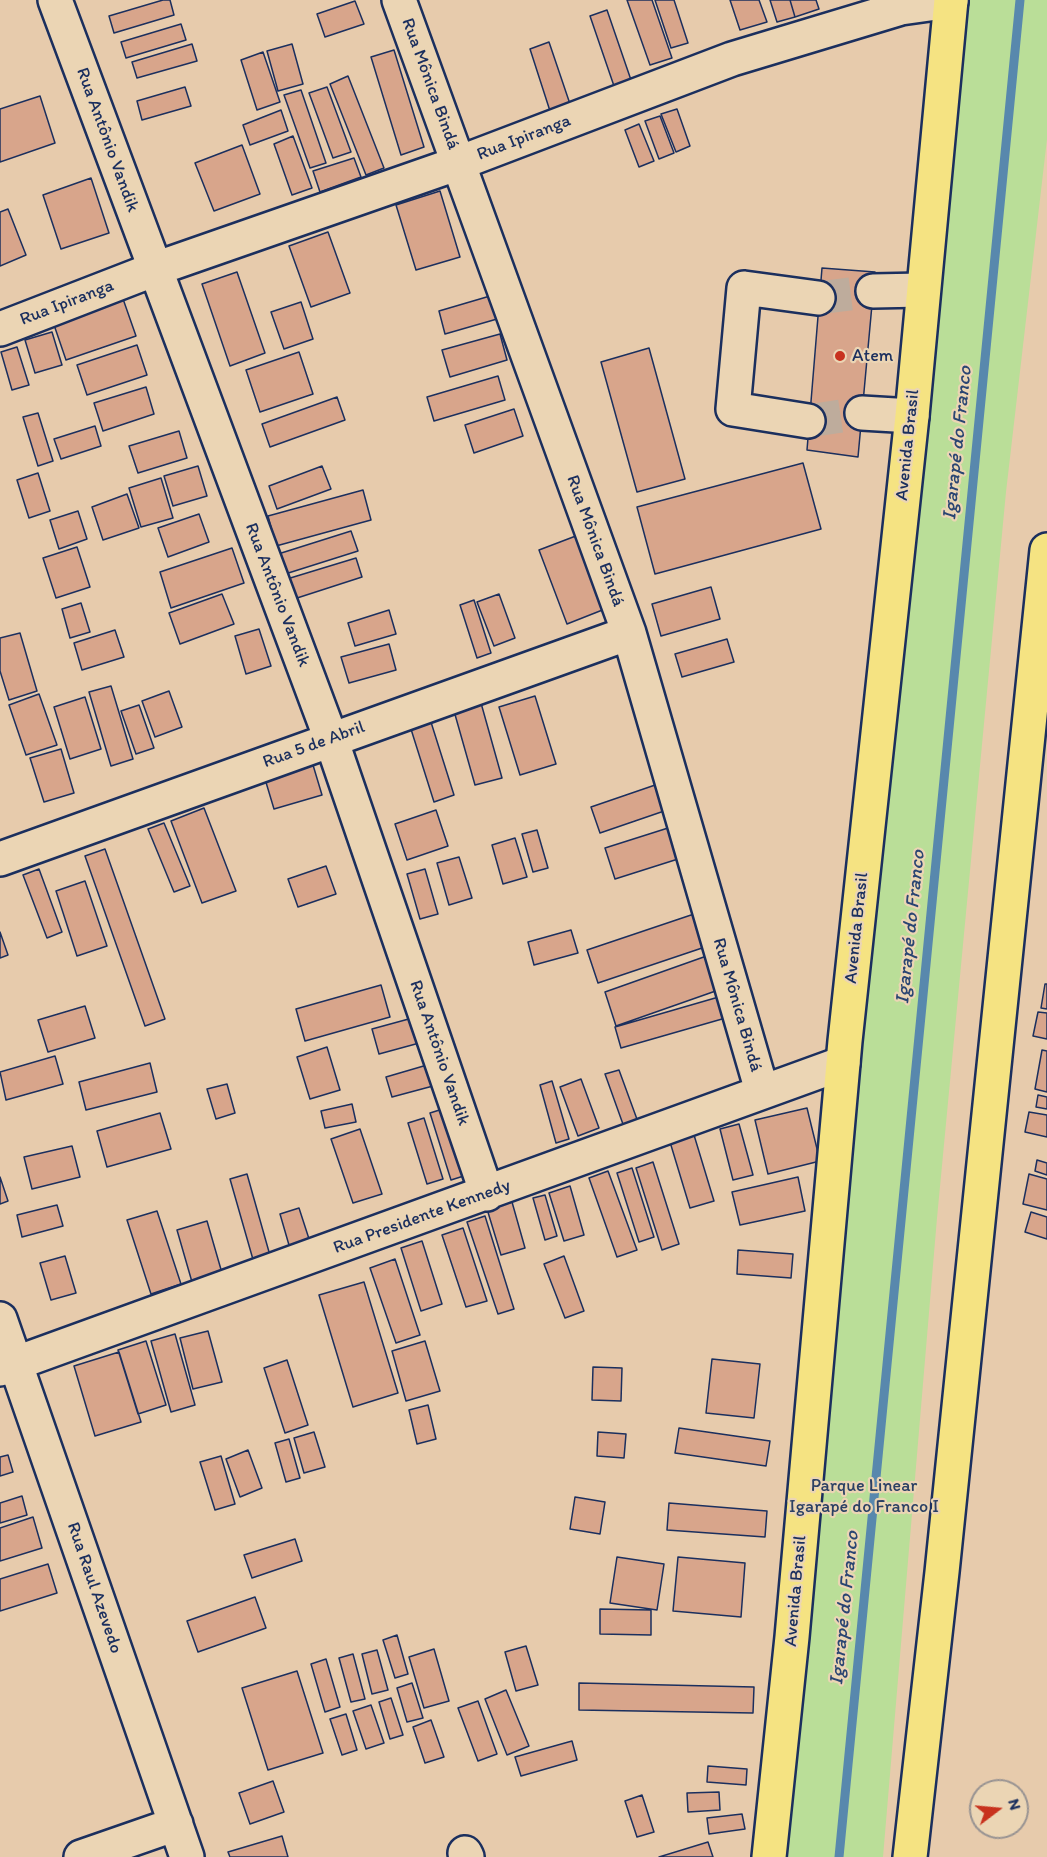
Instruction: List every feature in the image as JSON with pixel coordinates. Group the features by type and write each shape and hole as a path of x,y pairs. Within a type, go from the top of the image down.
{"highway":[{"name":"Avenida Brasil","path":"769,1857 792,1637 843,1063 912,416 922,290 951,0"},
{"path":"910,1857 945,1548 1047,557"}],"street":[{"name":"Rua Antônio Vandik","path":"55,0 331,739 487,1194"},
{"name":"Rua Mônica Bindá","path":"399,0 629,633 762,1091"},
{"name":"Rua Ipiranga","path":"0,329 155,269 459,163 732,59 900,4 951,0"},
{"path":"808,421 733,410 744,288 818,298"},
{"path":"873,291 922,290"},
{"path":"862,413 912,416"},
{"name":"Rua 5 de Abril","path":"0,859 629,633"},
{"name":"Rua Presidente Kennedy","path":"9,1366 843,1063"},
{"name":"Rua Raul Azevedo","path":"0,1319 9,1366 187,1857"},
{"path":"81,1857 176,1824"}],"green space":[{"name":"Parque Linear Igarapé do Franco I","path":"966,0 1047,0 1047,139 1006,492 937,1218 883,1857 785,1857 815,1489"}],"building":[{"path":"170,0 174,15 114,33 109,16"},
{"path":"627,0 652,0 672,58 650,65"},
{"path":"655,0 674,0 688,43 671,48"},
{"path":"730,0 759,0 767,22 740,30"},
{"path":"770,0 790,0 795,17 777,22"},
{"path":"790,0 816,0 819,9 795,17"},
{"path":"355,1 364,24 325,37 317,14"},
{"path":"607,10 631,80 614,86 590,16"},
{"path":"181,24 186,40 126,58 121,42"},
{"path":"549,42 570,104 550,111 530,49"},
{"path":"192,44 197,61 137,78 132,62"},
{"path":"292,44 303,84 278,91 267,51"},
{"path":"394,50 424,147 401,155 371,57"},
{"path":"263,52 280,102 257,110 241,60"},
{"path":"348,76 384,168 366,175 330,84"},
{"path":"185,87 191,106 142,120 137,101"},
{"path":"327,87 351,152 333,158 309,93"},
{"path":"301,90 326,163 310,168 284,95"},
{"path":"40,96 55,143 0,162 0,109"},
{"path":"677,109 690,146 676,152 661,114"},
{"path":"281,110 288,131 250,145 243,125"},
{"path":"660,116 674,153 659,159 645,121"},
{"path":"639,124 654,161 639,167 625,130"},
{"path":"293,136 312,188 292,195 274,144"},
{"path":"242,145 260,194 214,211 195,163"},
{"path":"354,158 361,177 320,192 313,171"},
{"path":"91,178 109,233 61,249 43,195"},
{"path":"440,191 460,257 416,270 396,205"},
{"path":"8,209 26,255 0,266 0,212"},
{"path":"328,232 350,293 311,307 289,246"},
{"name":"Atem","path":"822,268 875,272 858,457 807,450"},
{"path":"237,272 265,353 230,366 202,284"},
{"path":"122,296 136,336 66,360 52,319"},
{"path":"490,296 497,319 445,334 439,311"},
{"path":"301,302 313,339 284,349 271,312"},
{"path":"52,332 62,365 35,373 25,340"},
{"path":"500,334 507,360 450,377 442,350"},
{"path":"137,345 147,375 87,395 77,365"},
{"path":"17,347 29,385 12,390 1,352"},
{"path":"649,348 685,479 637,492 601,362"},
{"path":"299,352 313,394 260,412 246,370"},
{"path":"498,376 505,400 434,421 427,397"},
{"path":"146,387 154,414 103,431 94,403"},
{"path":"337,397 345,420 270,447 262,424"},
{"path":"514,409 523,436 474,453 465,425"},
{"path":"38,413 53,461 38,466 23,417"},
{"path":"95,426 101,446 61,459 54,439"},
{"path":"179,431 187,458 138,473 129,446"},
{"path":"803,463 821,529 655,574 637,507"},
{"path":"198,466 207,496 173,506 164,476"},
{"path":"322,466 331,489 277,509 269,486"},
{"path":"38,473 50,511 29,518 17,480"},
{"path":"161,478 173,518 141,527 129,488"},
{"path":"363,490 371,520 276,546 268,516"},
{"path":"127,494 139,528 103,540 92,507"},
{"path":"78,511 87,539 59,549 50,520"},
{"path":"199,514 209,542 168,557 158,528"},
{"path":"351,531 358,551 282,575 275,555"},
{"path":"581,534 610,607 567,624 539,550"},
{"path":"77,547 90,587 56,598 43,558"},
{"path":"232,548 244,583 171,608 160,572"},
{"path":"356,558 362,577 294,599 287,579"},
{"path":"711,587 720,619 661,636 652,604"},
{"path":"222,594 234,624 180,644 169,613"},
{"path":"499,594 515,638 494,646 477,602"},
{"path":"474,600 491,653 477,658 460,605"},
{"path":"81,603 90,632 70,638 62,609"},
{"path":"389,610 396,634 355,646 348,623"},
{"path":"259,629 271,666 246,674 235,636"},
{"path":"115,630 124,657 82,670 74,643"},
{"path":"20,633 37,691 9,700 0,671 0,638"},
{"path":"727,639 734,662 682,677 675,654"},
{"path":"389,644 396,670 349,683 341,657"},
{"path":"111,686 133,759 111,766 89,692"},
{"path":"169,691 182,727 155,737 142,701"},
{"path":"39,694 57,745 26,755 9,705"},
{"path":"535,696 556,764 520,775 499,707"},
{"path":"85,697 101,749 70,759 54,707"},
{"path":"481,703 502,778 475,785 454,711"},
{"path":"139,705 154,748 136,754 121,711"},
{"path":"430,719 454,795 434,802 410,726"},
{"path":"61,749 74,793 44,802 30,758"},
{"path":"313,765 322,795 274,809 265,779"},
{"path":"661,783 670,809 600,833 591,807"},
{"path":"204,808 236,891 202,903 171,821"},
{"path":"436,810 448,846 407,860 395,824"},
{"path":"164,823 190,886 174,892 148,829"},
{"path":"668,828 678,859 615,879 605,848"},
{"path":"537,830 548,868 533,872 522,834"},
{"path":"515,838 527,877 503,884 492,845"},
{"path":"105,849 165,1019 145,1026 85,856"},
{"path":"459,857 472,898 449,905 437,863"},
{"path":"326,866 336,894 298,907 288,879"},
{"path":"39,869 62,932 47,938 23,875"},
{"path":"425,869 438,914 420,919 407,874"},
{"path":"85,881 107,946 77,956 56,891"},
{"path":"700,912 711,945 598,983 587,950"},
{"path":"571,930 578,953 534,965 528,942"},
{"path":"0,932 8,955 0,958"},
{"path":"715,953 727,987 616,1026 605,992"},
{"path":"1045,984 1047,984 1047,1009 1041,1008"},
{"path":"381,985 390,1017 305,1041 296,1009"},
{"path":"729,994 736,1015 621,1048 615,1027"},
{"path":"85,1006 95,1038 48,1052 38,1020"},
{"path":"1038,1012 1047,1013 1047,1039 1033,1036"},
{"path":"416,1017 423,1042 379,1054 372,1029"},
{"path":"327,1047 340,1090 310,1099 297,1057"},
{"path":"1042,1050 1047,1051 1047,1092 1035,1089"},
{"path":"55,1056 63,1084 6,1100 0,1072"},
{"path":"150,1063 157,1092 86,1110 79,1082"},
{"path":"427,1065 433,1086 392,1097 386,1077"},
{"path":"619,1070 638,1122 624,1127 605,1074"},
{"path":"581,1079 599,1128 578,1136 560,1087"},
{"path":"552,1081 569,1139 556,1143 540,1085"},
{"path":"227,1084 235,1113 216,1119 207,1089"},
{"path":"1038,1095 1047,1097 1047,1109 1036,1107"},
{"path":"352,1104 356,1122 325,1128 321,1111"},
{"path":"449,1107 470,1174 451,1180 430,1113"},
{"path":"807,1108 820,1161 768,1174 755,1120"},
{"path":"1029,1112 1047,1115 1047,1137 1025,1132"},
{"path":"160,1113 171,1149 107,1167 97,1131"},
{"path":"424,1118 443,1179 427,1184 408,1123"},
{"path":"739,1124 753,1175 733,1180 720,1129"},
{"path":"360,1129 382,1194 353,1203 331,1139"},
{"path":"694,1135 714,1201 690,1208 670,1142"},
{"path":"72,1146 80,1177 32,1189 24,1157"},
{"path":"1037,1160 1047,1163 1047,1175 1035,1171"},
{"path":"653,1162 679,1244 662,1250 636,1168"},
{"path":"632,1168 654,1237 639,1242 617,1173"},
{"path":"608,1171 637,1250 617,1257 589,1178"},
{"path":"247,1174 271,1259 254,1263 230,1179"},
{"path":"1029,1174 1047,1179 1047,1210 1023,1204"},
{"path":"0,1177 8,1201 0,1204"},
{"path":"798,1177 805,1211 740,1225 732,1192"},
{"path":"570,1186 584,1235 564,1241 549,1193"},
{"path":"545,1195 557,1236 545,1240 533,1198"},
{"path":"512,1202 525,1248 501,1255 487,1209"},
{"path":"57,1205 63,1226 22,1237 17,1215"},
{"path":"299,1208 311,1245 291,1252 280,1214"},
{"path":"157,1211 181,1284 151,1294 127,1220"},
{"path":"1031,1212 1047,1217 1047,1239 1025,1232"},
{"path":"485,1216 514,1309 498,1314 467,1222"},
{"path":"207,1221 222,1273 192,1282 177,1230"},
{"path":"463,1228 487,1301 466,1307 442,1235"},
{"path":"422,1241 442,1304 421,1311 401,1248"},
{"path":"738,1250 793,1254 791,1278 737,1274"},
{"path":"65,1256 76,1293 51,1300 40,1263"},
{"path":"564,1256 584,1311 565,1318 544,1264"},
{"path":"395,1259 420,1335 396,1343 370,1268"},
{"path":"364,1282 398,1393 353,1407 319,1295"},
{"path":"208,1331 222,1382 193,1389 180,1338"},
{"path":"175,1334 195,1405 171,1412 151,1341"},
{"path":"146,1341 166,1405 138,1414 118,1350"},
{"path":"425,1341 440,1391 406,1401 392,1351"},
{"path":"119,1352 141,1422 95,1436 74,1366"},
{"path":"712,1359 760,1364 754,1418 706,1413"},
{"path":"287,1360 308,1425 285,1433 264,1368"},
{"path":"593,1367 622,1368 621,1401 592,1400"},
{"path":"428,1405 436,1439 417,1444 409,1410"},
{"path":"679,1428 770,1441 766,1466 675,1453"},
{"path":"314,1432 325,1467 304,1473 294,1438"},
{"path":"598,1432 626,1434 624,1458 597,1456"},
{"path":"289,1439 300,1478 286,1482 275,1443"},
{"path":"248,1450 262,1488 240,1497 226,1459"},
{"path":"8,1455 13,1472 0,1476 0,1457"},
{"path":"221,1456 235,1504 215,1510 200,1462"},
{"path":"22,1496 27,1515 0,1523 0,1503"},
{"path":"575,1497 605,1502 600,1534 570,1529"},
{"path":"669,1503 767,1511 765,1537 667,1530"},
{"path":"33,1517 42,1548 0,1561 0,1528"},
{"path":"295,1539 302,1561 252,1578 244,1555"},
{"path":"617,1557 664,1564 657,1610 610,1603"},
{"path":"678,1557 745,1563 741,1617 673,1611"},
{"path":"48,1564 57,1593 0,1611 0,1579"},
{"path":"255,1597 266,1628 198,1652 187,1621"},
{"path":"600,1609 651,1610 651,1635 600,1634"},
{"path":"397,1635 408,1674 395,1678 383,1640"},
{"path":"526,1646 538,1685 516,1691 505,1652"},
{"path":"434,1649 449,1701 424,1708 409,1657"},
{"path":"377,1650 388,1690 372,1694 362,1654"},
{"path":"353,1654 365,1699 351,1702 339,1658"},
{"path":"326,1659 340,1707 325,1712 311,1664"},
{"path":"297,1671 323,1753 268,1770 242,1688"},
{"path":"412,1683 423,1718 407,1722 397,1688"},
{"path":"579,1683 754,1687 753,1713 579,1710"},
{"path":"506,1690 529,1746 507,1755 485,1699"},
{"path":"391,1698 403,1735 390,1739 379,1702"},
{"path":"478,1701 497,1754 478,1761 458,1708"},
{"path":"371,1705 384,1743 366,1749 353,1711"},
{"path":"346,1714 357,1750 342,1755 330,1719"},
{"path":"431,1720 444,1757 425,1763 413,1727"},
{"path":"572,1741 577,1760 521,1776 515,1757"},
{"path":"708,1766 747,1769 746,1785 707,1782"},
{"path":"273,1781 284,1812 250,1824 239,1793"},
{"path":"719,1792 720,1810 688,1812 687,1793"},
{"path":"642,1795 654,1832 637,1837 625,1801"},
{"path":"742,1814 745,1829 709,1834 707,1818"},
{"path":"282,1836 288,1857 230,1857 228,1852"},
{"path":"708,1842 713,1857 659,1857"}],"waterway":[{"name":"Igarapé do Franco","path":"839,1857 1020,0"}],"tunnel":[{"path":"818,298 873,291"},
{"path":"808,421 862,413"}],"place":[{"name":"Atem","path":"840,356"}]}
